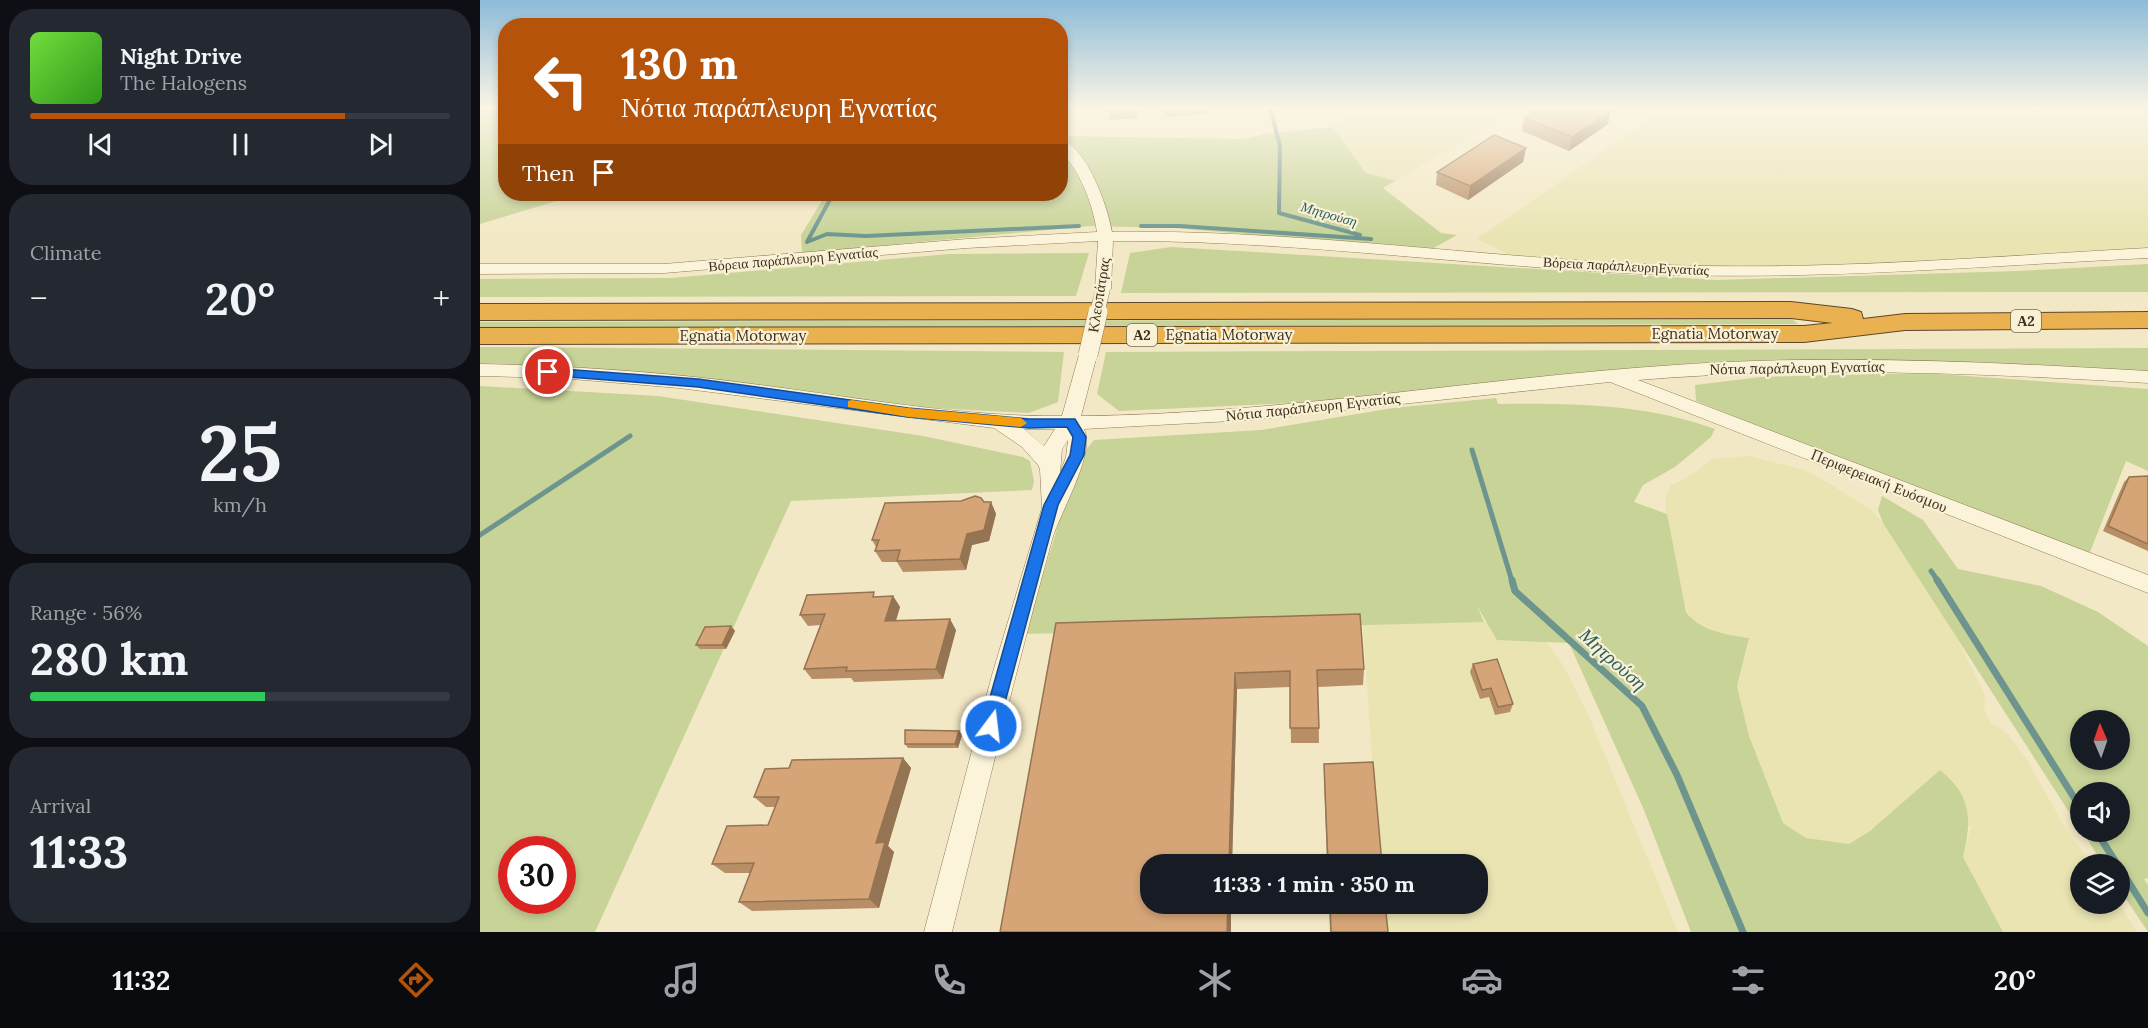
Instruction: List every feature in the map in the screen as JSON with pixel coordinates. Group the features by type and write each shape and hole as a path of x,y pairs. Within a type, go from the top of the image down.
{"highway":[{"name":"Egnatia Motorway","path":"480,312 1791,310 1905,322"},
{"name":"Egnatia Motorway","path":"480,336 1804,334 1905,322 2148,320"}],"street":[{"name":"Κλεοπάτρας","path":"1068,152 1087,174 1105,236 1107,262 1088,355 1070,422"},
{"name":"Βόρεια παράπλευρηΕγνατίας","path":"1105,236 1208,238 1686,270 1785,269 2148,252"},
{"name":"Βόρεια παράπλευρη Εγνατίας","path":"480,269 684,267 992,241 1105,236"},
{"name":"Νότια παράπλευρη Εγνατίας","path":"480,370 548,372 698,383 908,413 991,420 1070,422 1132,422 1236,416 1610,376 1768,366 1853,365 2015,369 2148,378"},
{"name":"Περιφερειακή Ευόσμου","path":"1610,376 2148,584"},
{"path":"991,420 1027,438 1041,452 1049,467"},
{"path":"1051,505 1049,467 1053,448 1070,422 1080,437 1077,455"},
{"path":"938,932 1022,607 1051,505 1077,455 1099,433 1132,422"}],"shaded area":[{"path":"1350,151 1446,151 1395,181 1366,173"},
{"path":"1603,151 2148,151 2148,255 1749,267 1525,262 1477,239"},
{"path":"1749,456 1801,469 1822,479 1871,510 1883,523 1950,624 1985,695 1984,708 1990,722 2007,733 2026,758 2070,835 2070,842 2075,842 2084,854 2070,854 2070,914 2125,914 2137,932 2003,932 1963,857 1971,826 1870,831 1849,844 1806,838 1783,823 1749,736 1737,686 1749,638 1720,634 1691,619 1685,606 1669,535 1665,501 1670,486 1693,474 1712,459"},
{"path":"1510,621 1545,640 1563,665 1588,714 1678,932 1384,932 1383,914 1488,914 1488,854 1378,854 1363,625"}],"green space":[{"path":"480,151 498,151 498,201 557,201 480,224"},
{"path":"1068,151 1350,151 1366,173 1395,181 1383,188 1441,233 1457,235 1430,250 1174,228 1090,226 802,253 801,235 822,201 1068,201"},
{"path":"1171,247 1717,280 2018,271 2148,264 2148,292 1121,293 1130,253"},
{"path":"1089,253 1076,296 480,297 480,279 671,278 949,254"},
{"path":"1792,319 1798,324 480,328 480,322"},
{"path":"480,347 1064,352 1058,402 1029,413 895,406 480,368"},
{"path":"2148,348 2148,381 1799,360 1621,372 1315,402 1119,411 1097,394 1106,352"},
{"path":"1924,373 2148,389 2148,471 2126,461 2088,557 1696,401 1695,385 1761,377"},
{"path":"480,386 658,396 923,436 1023,457 1030,461 1034,481 1032,490 791,501 595,932 480,932"},
{"path":"1496,398 1498,404 1580,405 1635,410 1663,414 1715,429 1711,437 1675,467 1643,485 1634,502 1667,514 1686,612 1706,628 1749,638 1737,686 1749,736 1783,823 1806,838 1849,844 1870,831 1940,770 1951,780 1964,799 1968,831 1963,857 2003,932 1691,932 1644,810 1569,643 1497,640 1477,606 1484,622 1025,634 1078,460 1094,440 1261,430 1393,408"},
{"path":"1882,496 1923,520 1958,569 2041,586 2098,612 2148,646 2148,878 2144,879 2148,885 2148,932 2130,905 2130,854 2097,854 2089,842 2130,842 2130,782 2070,782 2070,813 1883,523 1878,510"}],"building":[{"path":"1469,151 1521,151 1470,186 1437,172"},
{"path":"2148,476 2148,544 2108,526 2129,477"},
{"path":"975,496 984,502 991,502 984,530 967,534 960,559 897,561 900,550 875,551 879,540 872,540 885,503 961,501"},
{"path":"874,592 873,597 893,596 885,621 950,619 936,669 846,671 847,667 804,669 825,614 800,615 807,595"},
{"path":"1360,614 1364,669 1317,670 1319,728 1290,728 1290,671 1235,673 1229,854 1140,854 1140,914 1228,914 1227,932 1000,932 1056,623"},
{"path":"731,626 722,645 696,645 705,627"},
{"path":"1497,659 1513,704 1498,707 1491,688 1482,690 1473,664"},
{"path":"905,730 959,731 955,744 905,744"},
{"path":"903,758 876,843 885,842 869,899 739,902 754,863 712,864 727,826 768,825 779,797 754,797 765,769 789,768 792,760"},
{"path":"1373,762 1381,854 1328,854 1324,764"},
{"path":"1330,914 1386,914 1388,932 1331,932"}],"waterway":[{"name":"Μητρούση","path":"1280,151 1279,213 1360,235"},
{"path":"829,201 807,242 827,234 866,236 1079,226"},
{"path":"1141,226 1180,226 1371,239"},
{"path":"480,535 630,436"},
{"name":"Μητρούση","path":"1472,450 1512,581"},
{"name":"Μητρούση","path":"1931,571 1938,581"},
{"name":"Μητρούση","path":"1512,580 1515,591 1642,706 1677,775 1743,932"},
{"name":"Μητρούση","path":"1937,580 2070,791"},
{"name":"Μητρούση","path":"2103,842 2111,854"},
{"name":"Μητρούση","path":"2130,884 2148,913"}],"slow traffic":[{"path":"852,404 908,413 1021,423"}],"route":[{"path":"548,372 698,383 805,396 908,413 1029,423 1070,422 1077,429 1080,437 1077,455 1051,505 991,726"}]}
